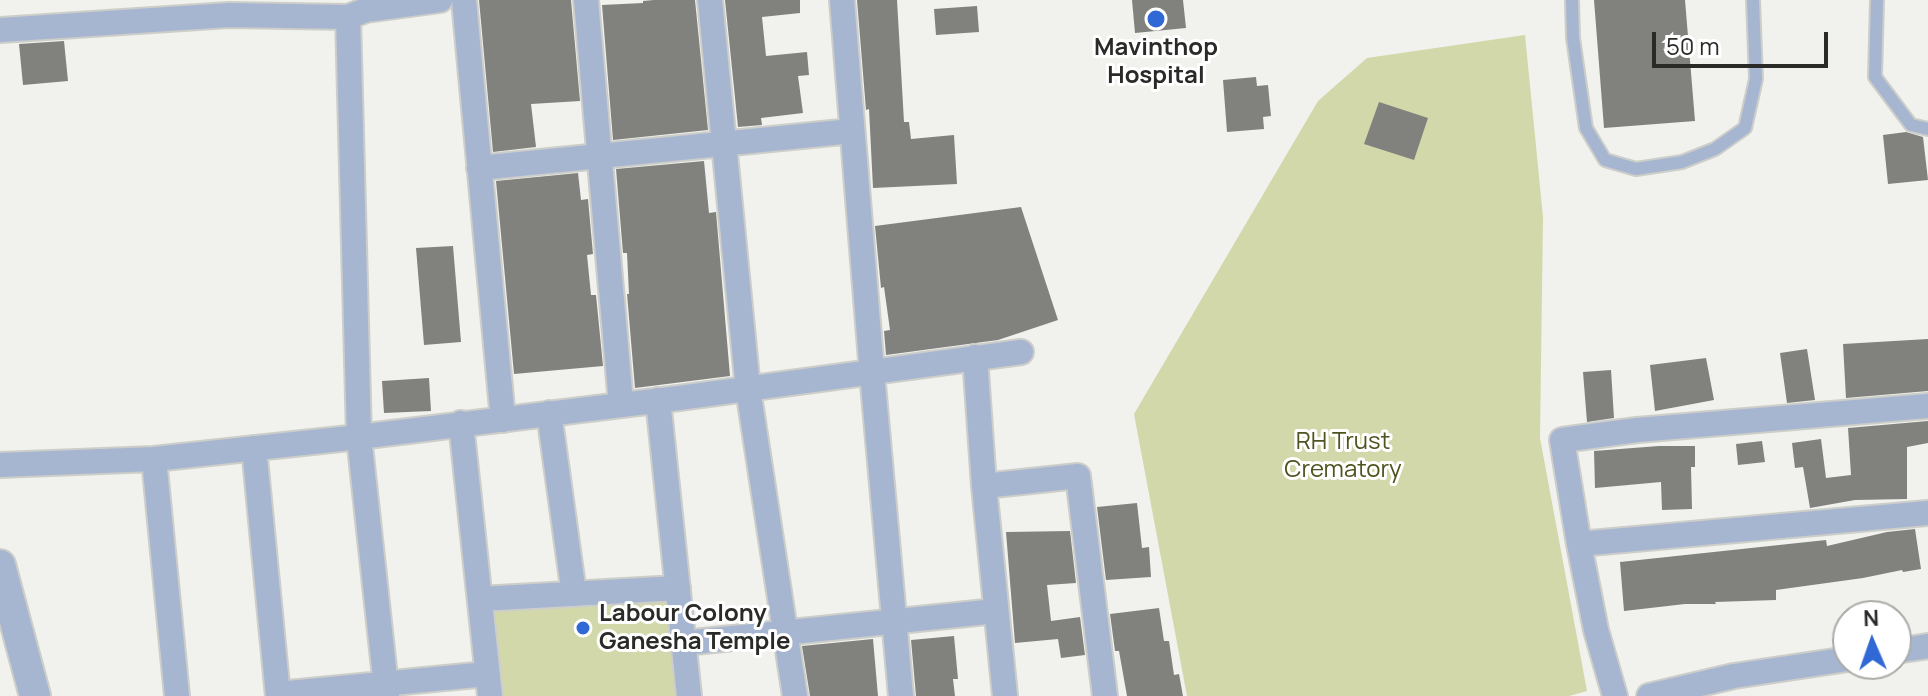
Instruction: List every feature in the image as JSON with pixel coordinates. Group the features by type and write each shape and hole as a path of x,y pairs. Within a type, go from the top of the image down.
{"street":[{"path":"0,30 229,8 348,17 366,10 440,0"},
{"path":"464,0 503,420"},
{"path":"586,0 621,404"},
{"path":"710,0 748,389 795,696"},
{"path":"842,0 901,696"},
{"path":"348,17 359,437 386,690"},
{"path":"479,168 852,131"},
{"path":"0,465 154,459 359,437 1021,352"},
{"path":"975,357 984,486 1005,696"},
{"path":"658,400 689,696"},
{"path":"1615,696 1596,630 1562,440 1637,430 1928,406"},
{"path":"549,413 574,594"},
{"path":"254,448 278,695 489,685 461,423"},
{"path":"154,459 177,696"},
{"path":"984,486 1078,476 1105,696"},
{"path":"1579,544 1928,513"},
{"path":"2,578 35,696"},
{"path":"480,599 678,588"},
{"path":"684,643 996,611"},
{"path":"1649,696 1734,676 1832,661"}],"lane":[{"path":"1572,0 1573,38 1586,128 1605,160 1636,169 1682,162 1715,149 1745,128 1756,79 1753,0"},
{"path":"1877,0 1875,77 1911,125 1928,129"}],"green space":[{"name":"RH Trust Crematory","path":"1525,35 1543,217 1540,438 1587,691 1569,696 1187,696 1134,414 1318,101 1367,58"},
{"path":"678,588 689,696 490,696 480,599"}],"building":[{"path":"479,0 571,0 580,101 531,104 536,147 493,152"},
{"path":"695,0 708,130 613,140 602,5"},
{"path":"725,0 800,0 800,13 762,17 766,56 807,52 809,75 798,76 803,113 761,118 762,125 738,127"},
{"path":"857,0 897,0 904,122 909,122 911,139 954,135 957,184 873,188 869,109 866,110"},
{"path":"1132,0 1183,0 1186,28 1135,33"},
{"path":"1594,0 1685,0 1695,121 1604,128"},
{"path":"977,6 979,32 936,35 934,9"},
{"path":"64,41 68,81 23,85 19,44"},
{"path":"1256,77 1257,86 1268,85 1271,116 1263,117 1264,129 1227,132 1223,80"},
{"path":"1379,102 1428,118 1414,160 1364,144"},
{"path":"1906,132 1923,137 1928,180 1888,184 1883,135"},
{"path":"704,161 709,213 716,212 730,376 635,388 627,294 627,253 623,253 616,169"},
{"path":"578,173 581,200 588,199 593,254 587,255 591,295 596,295 603,366 514,374 496,181"},
{"path":"1021,207 1058,320 998,340 886,355 884,331 890,330 884,287 881,288 875,226"},
{"path":"453,246 461,342 424,345 416,248"},
{"path":"1928,339 1928,391 1846,398 1843,344"},
{"path":"1807,349 1815,400 1787,403 1780,353"},
{"path":"1706,358 1714,400 1655,411 1650,365"},
{"path":"1611,370 1614,418 1587,422 1583,372"},
{"path":"429,378 431,411 384,413 382,381"},
{"path":"1928,421 1928,443 1907,447 1907,499 1855,500 1810,508 1803,467 1795,468 1792,443 1821,439 1826,478 1851,475 1848,428"},
{"path":"1762,441 1765,462 1738,465 1736,444"},
{"path":"1695,446 1695,467 1691,467 1692,509 1662,510 1661,482 1595,488 1594,451"},
{"path":"1137,503 1142,548 1149,547 1151,577 1106,580 1097,507"},
{"path":"1915,529 1921,569 1776,590 1776,600 1685,604 1624,611 1620,562 1826,540 1827,546"},
{"path":"1070,531 1076,583 1047,585 1051,621 1080,617 1085,655 1061,658 1058,639 1015,643 1006,532"},
{"path":"1159,608 1164,641 1169,641 1174,675 1179,674 1183,696 1127,696 1119,651 1115,651 1110,614"},
{"path":"954,636 958,679 953,679 955,696 916,696 911,640"},
{"path":"873,639 878,696 810,696 802,646"}],"place":[{"name":"Mavinthop Hospital","path":"1156,19"},
{"name":"Labour Colony Ganesha Temple","path":"583,628"}]}
